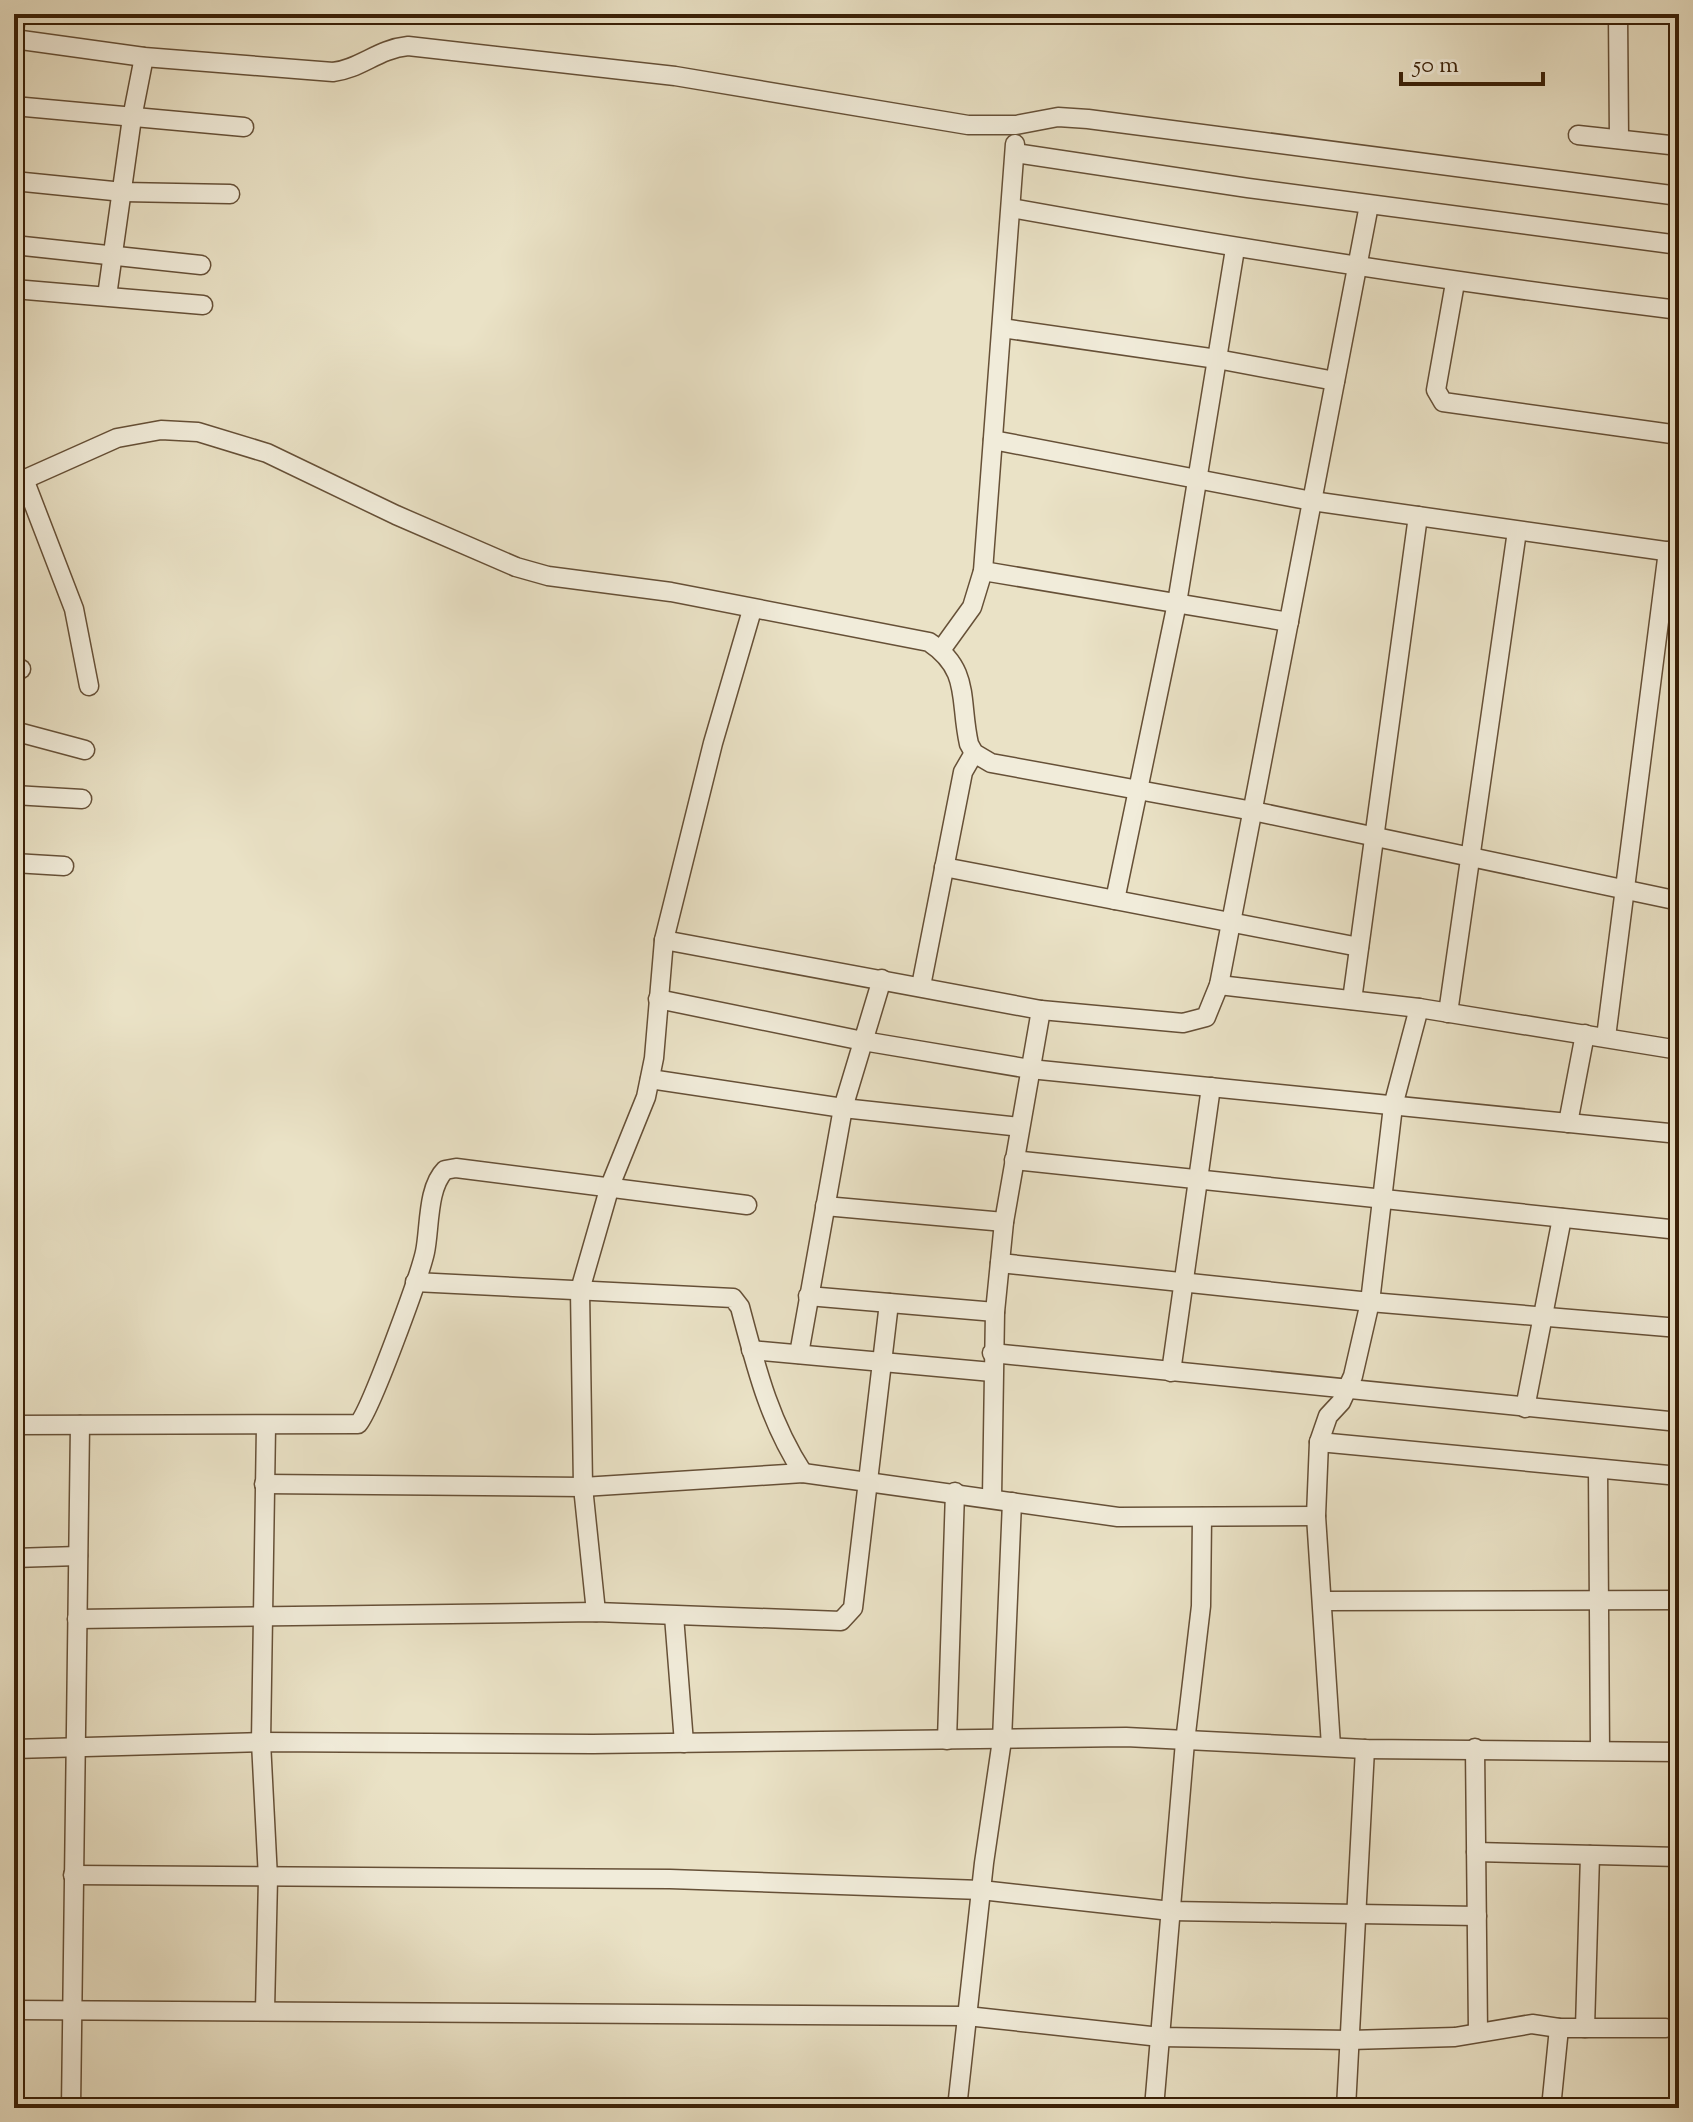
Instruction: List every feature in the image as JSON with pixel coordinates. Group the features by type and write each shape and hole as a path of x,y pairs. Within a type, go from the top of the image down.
{"street":[{"path":"14,32 16,14"},
{"path":"1618,14 1619,139"},
{"path":"14,39 144,57 333,72 345,71 389,48 408,46 675,76 968,125 1016,125 1040,118 1088,119 1679,196"},
{"path":"107,296 132,118 144,57"},
{"path":"14,106 244,127"},
{"path":"941,650 972,607 983,571 1016,125"},
{"path":"1578,135 1679,146"},
{"path":"1015,153 1369,205 1679,245"},
{"path":"14,181 123,192 230,194"},
{"path":"664,940 1041,1010 1183,1023 1206,1017 1219,985 1369,205"},
{"path":"1011,208 1235,249 1455,283 1679,310"},
{"path":"14,245 201,265"},
{"path":"1115,900 1177,603 1235,249"},
{"path":"1455,283 1436,390 1443,402 1679,435"},
{"path":"14,289 203,305"},
{"path":"1002,328 1217,359 1335,381"},
{"path":"89,686 74,609 19,482 117,438 161,430 198,432 267,453 396,515 516,567 548,576 671,592 929,642 954,663 960,678 966,731 974,753 991,763 1253,811 1679,901"},
{"path":"993,440 1312,501 1673,552 1606,1037"},
{"path":"1352,1000 1418,516"},
{"path":"1448,1013 1517,531"},
{"path":"983,571 1289,622"},
{"path":"596,1612 583,1487 580,1290 610,1186 646,1097 664,940 717,728 752,610"},
{"path":"14,731 85,750"},
{"path":"921,986 963,772 974,753"},
{"path":"14,795 82,799"},
{"path":"14,863 64,866"},
{"path":"944,867 1359,947"},
{"path":"799,1354 843,1108 882,979"},
{"path":"1219,985 1419,1008 1679,1050"},
{"path":"658,999 863,1041 1030,1069 1679,1134"},
{"path":"1331,1746 1316,1516 1319,1442 1328,1416 1347,1390 1370,1302 1393,1106 1419,1008"},
{"path":"992,1497 992,1363 1004,1222 1041,1010"},
{"path":"1568,1123 1585,1034"},
{"path":"650,1079 843,1108 1020,1127"},
{"path":"1171,1372 1186,1283 1211,1087"},
{"path":"1014,1160 1200,1182 1679,1230"},
{"path":"14,1425 358,1424 415,1282 424,1255 436,1184 445,1170 610,1186 747,1205"},
{"path":"825,1206 1004,1222"},
{"path":"1525,1408 1562,1218"},
{"path":"1000,1263 1370,1302 1679,1328"},
{"path":"415,1282 733,1298 740,1307 766,1404 785,1445 803,1473"},
{"path":"808,1296 995,1312"},
{"path":"77,1619 596,1612 830,1622 848,1616 853,1608 870,1482 889,1303"},
{"path":"751,1350 884,1362 992,1363 1171,1372 1679,1422"},
{"path":"71,2108 73,1749 80,1425"},
{"path":"265,2010 268,1878 261,1742 261,1615 266,1426"},
{"path":"1319,1442 1679,1476"},
{"path":"1598,1469 1600,1750"},
{"path":"264,1484 583,1487 803,1473 1118,1517 1316,1516"},
{"path":"947,1740 955,1492"},
{"path":"957,2108 981,1890 1002,1740 1012,1502"},
{"path":"1154,2108 1185,1742 1201,1606 1202,1517"},
{"path":"14,1558 78,1556"},
{"path":"1323,1601 1679,1600"},
{"path":"674,1616 684,1743"},
{"path":"14,1749 261,1742 684,1743 1126,1737 1365,1749 1679,1752"},
{"path":"1475,1748 1478,2032"},
{"path":"1346,2108 1365,1749"},
{"path":"1476,1852 1679,1857"},
{"path":"1585,2028 1590,1855"},
{"path":"73,1875 670,1879 981,1890 1171,1911 1477,1916"},
{"path":"14,2010 967,2016 1160,2037 1350,2040 1455,2037 1532,2024 1559,2028 1666,2028"},
{"path":"1551,2108 1559,2028"}]}
